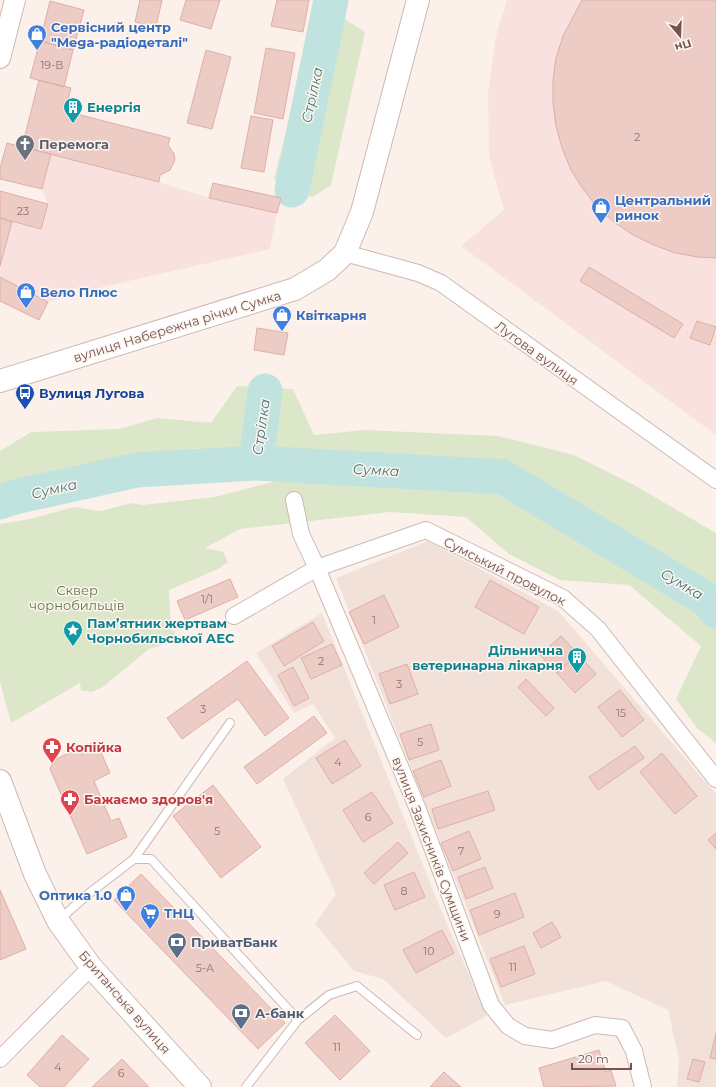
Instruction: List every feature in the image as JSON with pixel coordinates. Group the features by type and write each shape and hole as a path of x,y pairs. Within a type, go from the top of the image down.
{"main road":[{"path":"345,253 362,212 418,0"},
{"name":"вулиця Набережна річки Сумка","path":"0,381 295,289 327,270 345,253"},
{"name":"Британська вулиця","path":"0,781 35,874 58,921 92,967 200,1087"}],"street":[{"path":"0,58 15,0"},
{"name":"Лугова вулиця","path":"345,253 418,274 441,283 716,480"},
{"name":"вулиця Захисників Сумщини","path":"294,500 301,534 317,568 417,807 491,1005 508,1026 526,1036 552,1040 595,1026 622,1028 634,1051 643,1087"},
{"name":"Сумський провулок","path":"234,616 317,568 426,530 563,598 598,628 716,779"},
{"path":"0,1059 92,967"}],"lane":[{"path":"58,921 87,894 134,859 230,723"},
{"path":"134,859 151,859 298,1020"},
{"path":"246,1087 298,1020 329,995 356,986 417,1035"}],"shaded area":[{"name":"Центральний ринок","path":"507,0 716,0 716,435 461,246 504,210 489,157 488,92 496,36"},
{"path":"51,154 159,182 209,198 277,213 270,249 81,292 76,288 65,291 65,297 48,302 0,277 0,266 12,222 41,229 48,204 42,189"},
{"path":"428,541 558,611 716,794 716,1087 677,1087 679,1060 668,1010 606,981 505,1005 336,578"},
{"path":"322,613 445,920 487,1016 446,1038 383,979 354,971 315,924 336,894 283,779 335,738 313,704 294,713 256,653"}],"green space":[{"path":"318,2 365,32 331,185 313,197 283,191 274,179"},
{"name":"Сквер чорнобильців","path":"237,386 293,389 314,435 365,430 498,436 574,455 634,485 716,533 716,743 697,728 676,699 701,646 629,585 560,580 509,554 466,517 390,512 240,529 205,548 223,552 228,562 218,569 169,590 171,630 175,631 172,642 149,649 103,687 92,692 81,690 80,683 11,723 0,682 0,524 30,519 74,507 100,511 132,503 142,505 215,497 288,478 244,465 221,468 198,448 138,465 108,462 15,499 0,497 0,451 31,432 119,429 157,418 211,423"}],"building":[{"path":"140,0 162,0 156,27 135,22"},
{"path":"186,0 220,0 211,29 180,20"},
{"path":"277,0 309,0 303,32 271,26"},
{"path":"582,0 716,0 716,258 675,253 633,235 614,222 597,207 571,170 562,148 556,126 553,103 553,80 556,58 563,36"},
{"path":"50,1 84,10 73,50 40,41"},
{"path":"40,41 73,50 64,87 30,78"},
{"path":"266,48 295,53 283,119 254,113"},
{"path":"206,50 231,57 212,129 187,123"},
{"name":"Енергія","path":"39,80 71,88 65,111 170,138 168,145 174,154 175,160 170,170 160,175 159,182 22,147"},
{"path":"251,116 273,120 264,172 241,168"},
{"name":"Перемога","path":"7,143 51,154 42,189 0,179 0,168"},
{"path":"213,183 281,198 277,213 209,198"},
{"path":"0,191 48,204 41,229 0,218"},
{"path":"0,218 12,222 0,266"},
{"path":"589,267 683,324 674,338 580,281"},
{"path":"0,277 48,302 39,320 0,301"},
{"path":"697,321 716,327 710,345 690,338"},
{"path":"257,328 288,333 284,355 254,350"},
{"path":"230,579 238,597 185,620 177,601"},
{"path":"490,580 539,607 524,634 475,607"},
{"path":"384,595 399,627 364,644 349,612"},
{"path":"313,622 324,641 284,666 272,646"},
{"path":"561,636 578,654 557,673 540,655"},
{"path":"332,644 342,665 311,679 301,658"},
{"name":"Дільнична ветеринарна лікарня","path":"578,654 596,674 575,693 557,673"},
{"path":"247,661 289,718 265,736 238,699 182,739 167,718"},
{"path":"407,664 418,694 390,704 379,674"},
{"path":"293,667 309,698 294,706 278,675"},
{"path":"526,679 554,708 546,716 518,687"},
{"path":"620,690 644,720 622,737 598,707"},
{"path":"314,716 327,733 257,784 244,767"},
{"path":"431,724 439,750 409,760 400,734"},
{"path":"345,740 361,766 332,784 316,758"},
{"path":"96,741 110,773 94,781 111,821 119,818 127,837 87,854 50,769 54,760"},
{"path":"635,746 644,758 598,790 589,777"},
{"path":"662,753 697,796 675,814 640,772"},
{"path":"441,760 451,786 424,797 413,771"},
{"path":"213,785 261,847 221,878 173,816"},
{"path":"488,791 495,810 438,829 432,809"},
{"path":"372,792 393,823 363,842 343,810"},
{"path":"469,831 481,859 453,871 441,843"},
{"path":"716,833 716,849 708,840"},
{"path":"398,842 408,853 374,884 364,873"},
{"path":"485,867 493,888 466,899 458,877"},
{"path":"414,872 425,897 395,910 384,885"},
{"path":"141,874 285,1023 258,1049 114,900"},
{"path":"0,890 26,949 0,960"},
{"path":"515,893 524,917 479,935 470,910"},
{"path":"552,922 561,937 541,948 533,933"},
{"path":"442,930 454,953 416,973 403,950"},
{"path":"524,946 535,974 501,987 490,959"},
{"path":"335,1015 370,1051 340,1080 305,1043"},
{"path":"716,1033 716,1059 710,1058"},
{"path":"62,1035 89,1059 64,1087 40,1087 27,1075"},
{"path":"599,1050 606,1072 611,1070 616,1086 544,1087 539,1068"},
{"path":"122,1059 149,1087 92,1087"},
{"path":"693,1059 705,1062 699,1082 687,1079"},
{"path":"444,1072 461,1087 430,1087"}],"waterway":[{"name":"Стрілка","path":"292,190 331,0"},
{"name":"Стрілка","path":"256,463 265,391"},
{"name":"Сумка","path":"0,502 15,497 137,470 256,463 503,477 708,600 716,611"}],"place":[{"name":"Сервісний центр \"Mega-радіодеталі\"","path":"37,51"},
{"name":"Енергія","path":"73,124"},
{"name":"Перемога","path":"25,161"},
{"name":"Центральний ринок","path":"601,224"},
{"name":"Вело Плюс","path":"26,309"},
{"name":"Квіткарня","path":"282,332"},
{"name":"Вулиця Лугова","path":"25,410"},
{"name":"Пам’ятник жертвам Чорнобильської АЕС","path":"73,647"},
{"name":"Дільнична ветеринарна лікарня","path":"577,674"},
{"name":"Копійка","path":"52,764"},
{"name":"Бажаємо здоров'я","path":"70,816"},
{"name":"Оптика 1.0","path":"126,912"},
{"name":"ТНЦ","path":"150,930"},
{"name":"ПриватБанк","path":"177,959"},
{"name":"А-банк","path":"241,1030"}]}
